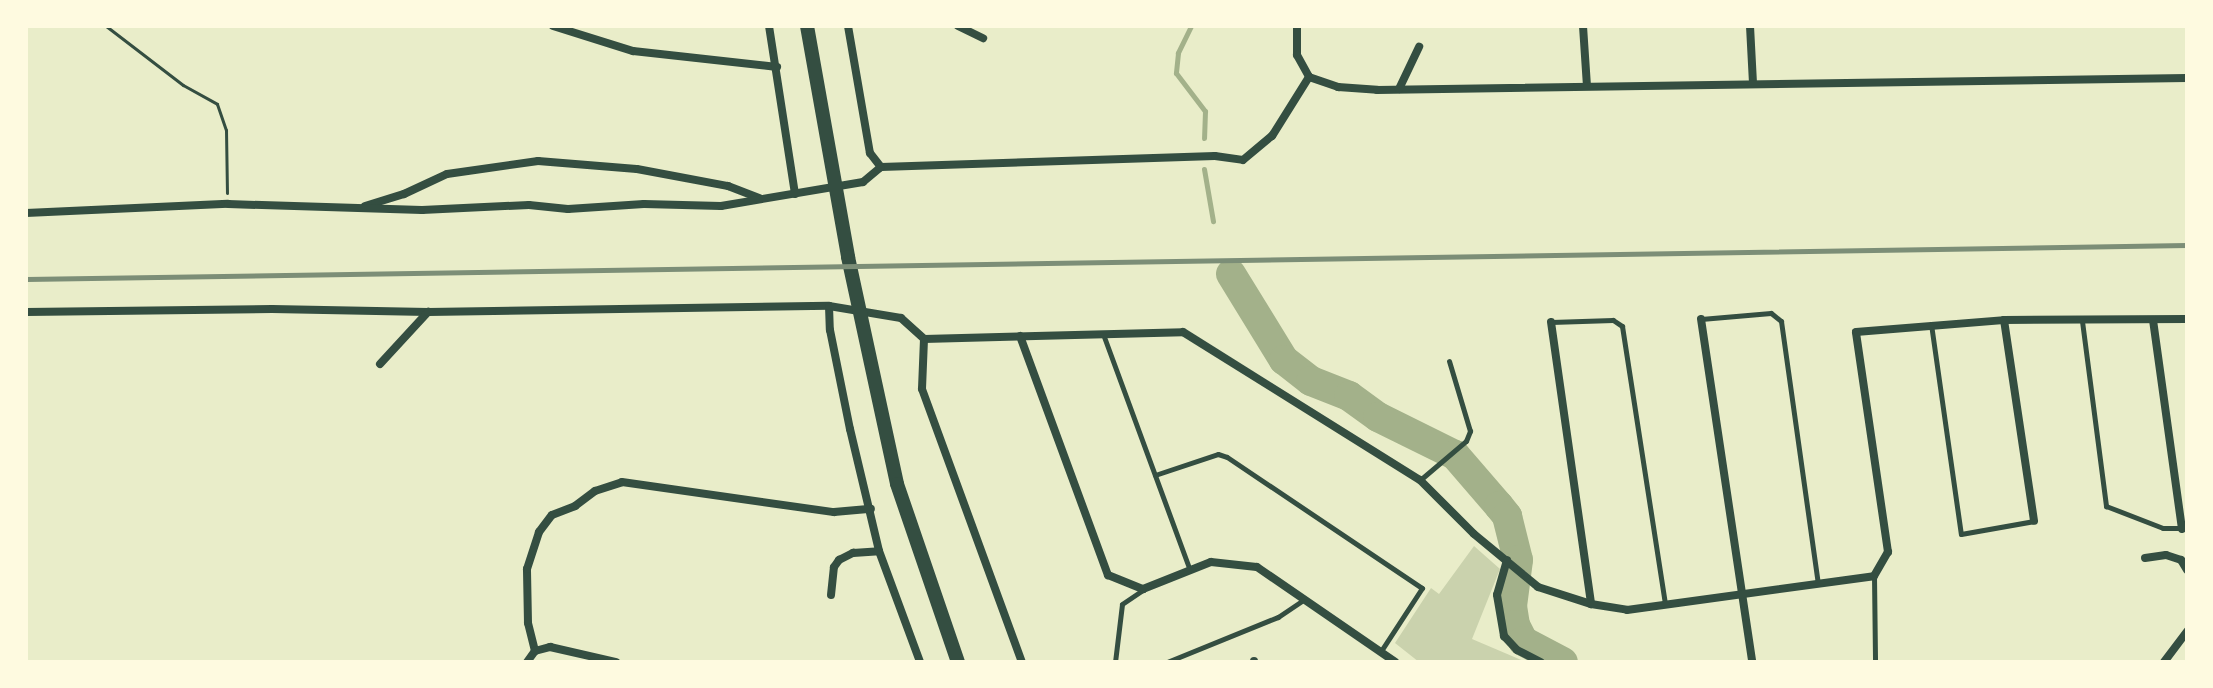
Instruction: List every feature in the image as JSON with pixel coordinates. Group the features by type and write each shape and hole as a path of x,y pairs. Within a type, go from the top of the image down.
{"street":[{"path":"553,26 633,51 777,67"},
{"path":"769,26 795,194"},
{"path":"807,26 851,273 897,484 958,662"},
{"path":"848,26 870,153 881,167"},
{"path":"958,26 983,38"},
{"path":"1297,26 1297,55 1309,77 1338,87 1399,89 2187,78"},
{"path":"1583,26 1587,86"},
{"path":"1750,26 1753,83"},
{"path":"1399,89 1419,47"},
{"path":"26,213 228,204 422,210 529,205 568,209 644,204 721,206 863,182 881,167 1215,156 1243,160 1272,136 1309,77"},
{"path":"358,208 404,194 447,174 538,161 637,169 728,186 761,198"},
{"path":"829,306 830,330 850,429 879,551 920,662"},
{"path":"26,312 272,309 428,312 829,306 901,318 924,339 1183,332 1420,480 1538,587 1591,604 1627,610 1874,576 1888,552 1856,332 1931,323 2004,320 2187,319"},
{"path":"380,364 428,312"},
{"path":"1701,319 1752,662"},
{"path":"2004,320 2034,521"},
{"path":"2153,320 2185,528"},
{"path":"1551,322 1591,604"},
{"path":"1020,336 1108,575 1143,589 1211,562 1257,567 1395,662"},
{"path":"924,339 922,389 1022,662"},
{"path":"535,651 528,623 527,569 539,532 552,515 575,506 595,491 622,482 834,512 871,509"},
{"path":"831,595 834,567 839,560 853,553 879,551"},
{"path":"2145,558 2166,555 2181,560 2187,570"},
{"path":"1507,560 1497,595 1504,636 1517,650 1541,662"},
{"path":"2164,662 2187,631"},
{"path":"527,662 535,651 550,647 616,662"}],"lane":[{"path":"1701,319 1771,313 1781,321 1818,584"},
{"path":"1551,322 1613,320 1622,326 1665,604"},
{"path":"2082,321 2106,506 2163,528 2185,528"},
{"path":"1931,323 1961,534 2034,521"},
{"path":"1103,334 1190,570"},
{"path":"1420,480 1466,441 1470,419 1449,361"},
{"path":"1155,475 1218,454 1227,457 1422,588 1381,652"},
{"path":"1874,576 1875,662"},
{"path":"1115,662 1122,604 1143,589"},
{"path":"1167,662 1278,617 1304,599"}],"path":[{"path":"106,26 183,85 217,104 226,130 224,158 228,204"}],"green space":[{"path":"1474,546 1500,569 1472,639 1526,662 1419,662 1395,643 1431,588 1439,594"}],"waterway":[{"path":"1191,26 1178,53 1176,73 1205,111 1204,138"},
{"path":"1204,169 1213,221"},
{"path":"1231,274 1284,360 1311,381 1349,396 1378,417 1455,455 1499,506 1507,516 1518,560 1512,606 1515,625 1523,641 1563,662"}],"railway":[{"path":"26,279 2187,245"}]}
